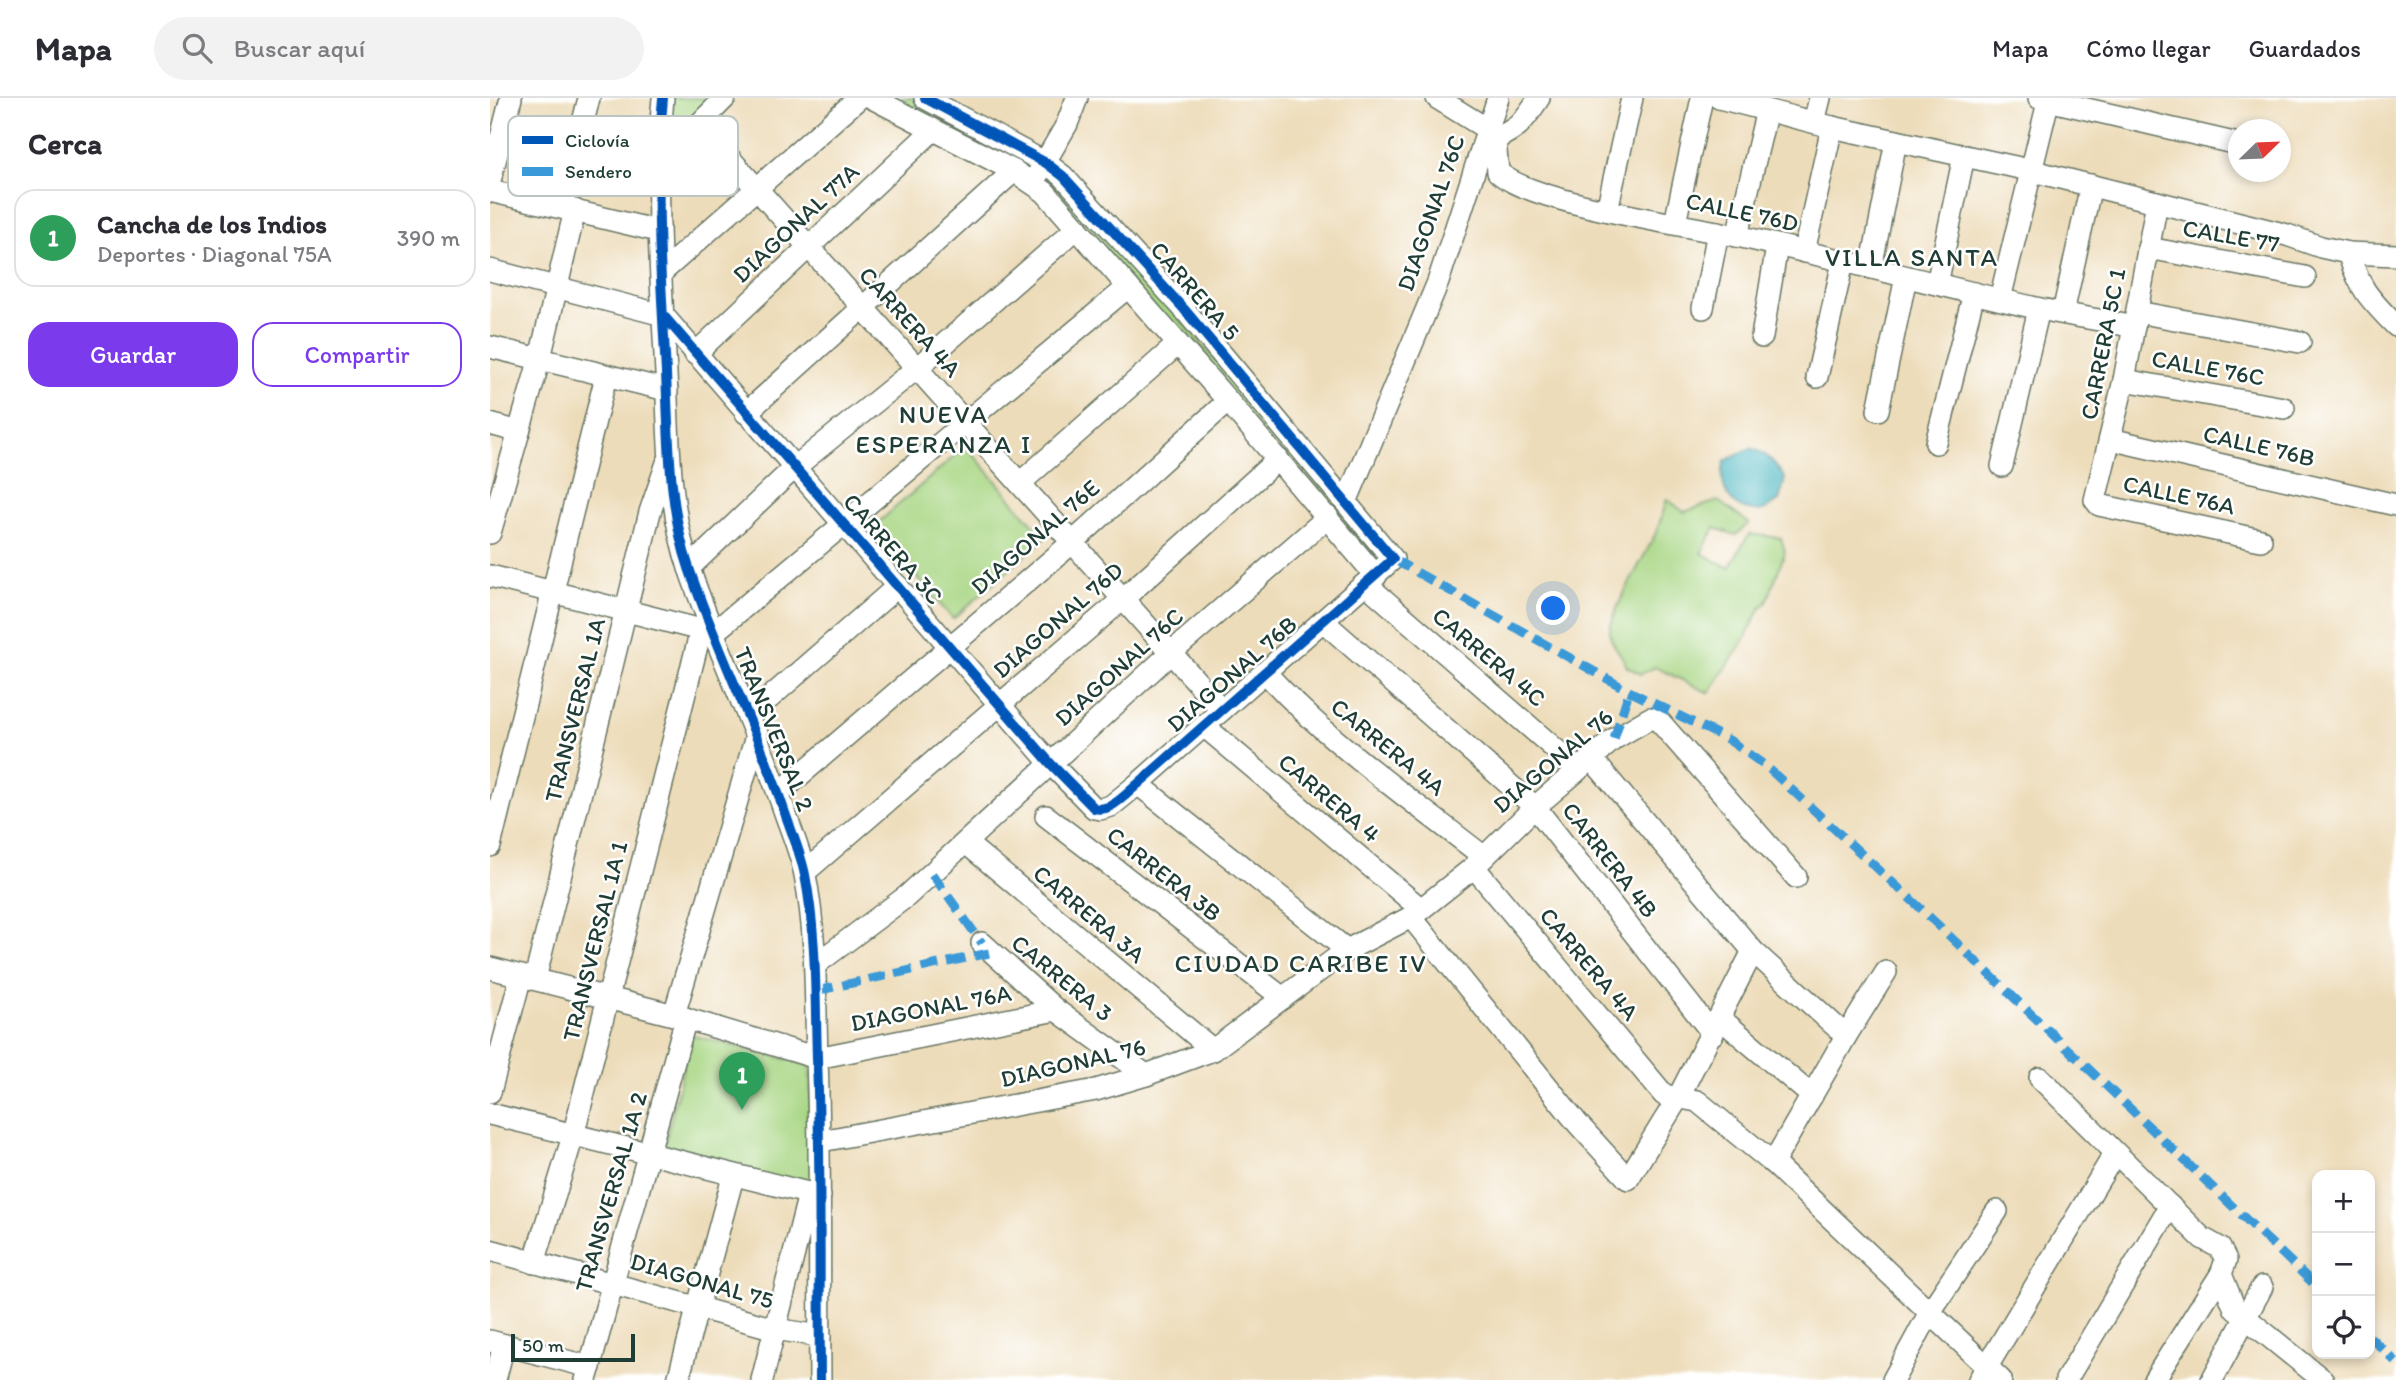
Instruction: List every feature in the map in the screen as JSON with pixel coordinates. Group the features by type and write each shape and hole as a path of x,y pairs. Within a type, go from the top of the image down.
{"street":[{"path":"490,181 511,98"},
{"path":"586,116 589,98"},
{"name":"TRANSVERSAL 2","path":"661,116 663,98"},
{"path":"707,116 725,98"},
{"path":"661,274 859,98"},
{"name":"CARRERA 5","path":"872,98 1023,177 1077,228 1328,517 1371,580"},
{"name":"CARRERA 5","path":"925,98 1046,163 1063,176 1184,309 1347,500 1393,559"},
{"path":"747,413 863,309 1023,177 1046,163 1077,98"},
{"path":"1437,98 1488,138 1512,133 1522,125 1539,98"},
{"name":"DIAGONAL 76C","path":"1347,500 1438,282 1488,138 1499,98"},
{"path":"1607,210 1632,98"},
{"path":"1675,223 1702,98"},
{"path":"1719,98 2091,185 2348,253 2396,255"},
{"path":"1804,252 1823,124 1820,98"},
{"path":"2000,299 2045,99 2228,143"},
{"path":"1703,309 1767,110"},
{"name":"DIAGONAL 77A","path":"695,354 933,130"},
{"name":"CALLE 76D","path":"1488,138 1498,172 1508,181 1607,210 1728,234 2039,309 2300,342"},
{"path":"1871,268 1896,141"},
{"path":"1937,284 1964,156"},
{"name":"CARRERA 4A","path":"738,169 1222,710"},
{"path":"2063,313 2091,185"},
{"path":"490,191 508,195"},
{"path":"513,196 658,231"},
{"path":"490,533 558,286 571,196"},
{"name":"TRANSVERSAL 2","path":"657,196 670,454 677,522 707,632 753,724 805,872 816,964 821,1140 815,1196 820,1380"},
{"name":"CARRERA 5C 1","path":"2095,495 2124,380 2157,202"},
{"path":"689,568 794,468 917,368 1077,228"},
{"path":"1762,337 1777,246"},
{"name":"CALLE 77","path":"2148,248 2305,276"},
{"path":"2348,253 2360,286 2378,310 2396,326"},
{"path":"1817,377 1843,261"},
{"path":"490,270 663,314"},
{"path":"1878,410 1906,277"},
{"path":"490,576 707,632 844,526 964,422 1128,287"},
{"path":"1936,443 1974,293"},
{"path":"2002,466 2039,309"},
{"name":"CARRERA 3C","path":"663,314 1051,764 1094,808"},
{"path":"1020,483 1178,344"},
{"path":"490,347 667,390"},
{"path":"490,846 606,376"},
{"name":"CALLE 76C","path":"2124,380 2284,408"},
{"name":"DIAGONAL 76E","path":"779,793 949,645 1073,542 1228,401"},
{"path":"490,424 519,432"},
{"name":"CALLE 76B","path":"2110,439 2396,505"},
{"name":"TRANSVERSAL 1A","path":"490,1093 528,977 627,611 650,512 670,454"},
{"name":"DIAGONAL 76D","path":"805,872 1124,598 1278,459"},
{"name":"CALLE 76A","path":"2095,495 2099,505 2261,540"},
{"name":"DIAGONAL 76C","path":"816,964 872,924 966,844 1172,652 1328,517"},
{"name":"DIAGONAL 76B","path":"1094,808 1100,810 1111,806 1138,784 1393,559"},
{"name":"CARRERA 4C","path":"1371,580 1585,764 1753,951 1846,1036"},
{"path":"753,724 898,586"},
{"name":"CARRERA 4B","path":"1324,622 1535,807 1717,1026 1812,1096"},
{"name":"TRANSVERSAL 1A 1","path":"534,1263 573,1136 607,998 707,632"},
{"name":"CARRERA 4A","path":"1265,672 1297,708 1479,862 1671,1096"},
{"name":"DIAGONAL 76","path":"821,1140 1096,1090 1146,1076 1213,1050 1347,950 1416,913 1479,862 1535,807 1614,739 1650,718 1659,721 1796,877"},
{"name":"TRANSVERSAL 1A 2","path":"588,1373 649,1156 680,1017 753,724"},
{"name":"CARRERA 4","path":"1204,726 1416,913 1578,1124 1628,1179 1671,1096"},
{"path":"1138,784 1347,950"},
{"name":"CARRERA 3B","path":"1046,816 1283,998"},
{"name":"CARRERA 3A","path":"966,844 1213,1050"},
{"name":"CARRERA 3","path":"982,943 1056,1010 1146,1076"},
{"path":"1753,951 1717,1026 1671,1096 1697,1101 1773,1163 1930,1312 1989,1376 2115,1153"},
{"path":"490,968 680,1017 817,1058"},
{"path":"1773,1163 1886,972"},
{"name":"DIAGONAL 76A","path":"817,1058 1056,1010"},
{"path":"2040,1078 2202,1238 2220,1248 2226,1260 2221,1274 2154,1380"},
{"path":"490,1114 815,1196 762,1380"},
{"path":"678,1380 733,1177"},
{"path":"2066,1380 2170,1206"},
{"path":"1893,1380 1930,1312 1997,1211"},
{"name":"DIAGONAL 75","path":"490,1250 775,1329 820,1336"},
{"path":"2221,1274 2235,1309 2323,1380"},
{"path":"2212,1380 2262,1287"},
{"path":"495,1380 497,1343 588,1373"}],"green space":[{"path":"669,98 712,98 695,116 668,116"},
{"path":"881,98 913,98 1035,163 1027,173"},
{"path":"1056,177 1387,557 1378,567 1049,187"},
{"path":"966,446 1045,538 953,619 873,527"},
{"path":"1667,499 1684,512 1718,501 1749,523 1736,535 1715,528 1701,553 1729,568 1749,534 1781,538 1785,552 1767,602 1760,609 1745,639 1709,693 1655,667 1641,674 1627,667 1610,634 1615,613 1657,530"},
{"path":"691,1035 810,1065 813,1190 662,1156"}],"water":[{"path":"1750,448 1770,459 1785,479 1779,501 1761,511 1740,507 1733,502 1724,487 1725,461"}],"marked path":[{"path":"1393,559 1629,691 1729,740 1767,767 1917,905 2312,1282"},
{"path":"1614,739 1629,691"},
{"path":"932,874 982,943"},
{"path":"816,991 989,953"},
{"path":"2375,1342 2396,1362"}],"cycle path":[{"path":"661,116 663,98"},
{"path":"663,315 1051,764 1094,808 1106,808 1123,797 1393,559 1184,309 1063,176 1046,163 925,98"},
{"path":"659,196 669,447 677,521 700,599 762,751 796,844 809,898 815,966 820,1380"}],"place":[{"name":"Cancha de los Indios","path":"742,1110"}],"district":[{"name":"VILLA SANTA","path":"1912,257"},
{"name":"NUEVA ESPERANZA I","path":"944,429"},
{"name":"CIUDAD CARIBE IV","path":"1301,963"}]}
